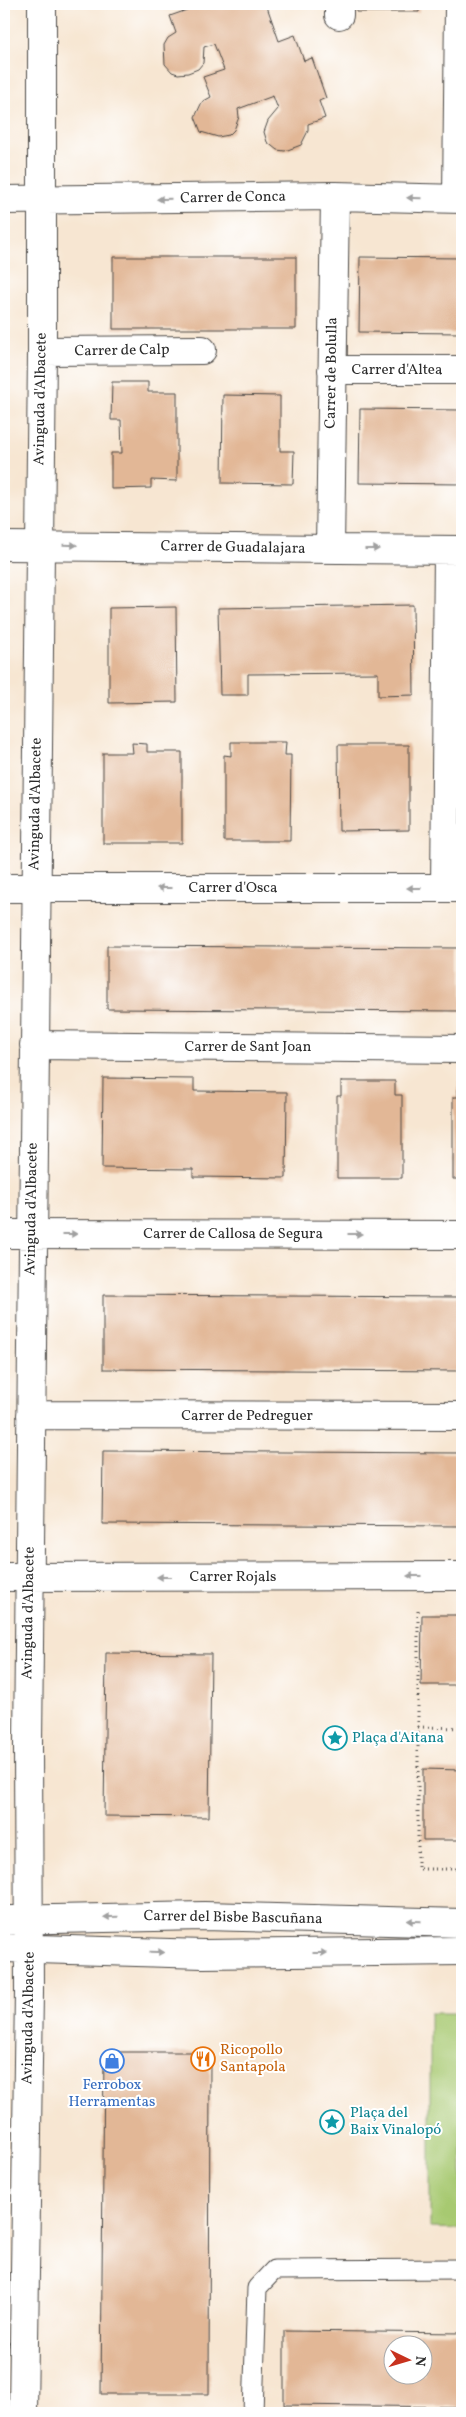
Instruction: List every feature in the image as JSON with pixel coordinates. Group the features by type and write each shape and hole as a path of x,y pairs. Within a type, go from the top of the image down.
{"street":[{"name":"Avinguda d'Albacete","path":"23,2413 14,2282 17,1948 17,1577 31,1415 42,351 42,4"},
{"path":"459,4 459,199"},
{"name":"Carrer de Conca","path":"4,200 335,196 459,199"},
{"name":"Carrer de Bolulla","path":"330,549 335,196"},
{"name":"Carrer de Calp","path":"42,351 202,350"},
{"name":"Carrer d'Altea","path":"332,370 462,370"},
{"name":"Carrer de Guadalajara","path":"4,546 455,550"},
{"path":"454,888 455,550"},
{"name":"Carrer d'Osca","path":"4,888 454,888"},
{"name":"Carrer de Sant Joan","path":"34,1045 462,1049"},
{"name":"Carrer de Callosa de Segura","path":"4,1234 462,1234"},
{"name":"Carrer de Pedreguer","path":"31,1415 462,1416"},
{"name":"Carrer Rojals","path":"17,1577 462,1576"},
{"name":"Carrer del Bisbe Bascuñana","path":"17,1919 204,1916 462,1922"},
{"path":"17,1948 203,1954 462,1951"}],"lane":[{"path":"254,2413 257,2288 274,2270 462,2269"}],"path":[{"path":"418,1606 418,1869 462,1869"},
{"path":"418,1727 462,1728"}],"green space":[{"path":"430,2013 462,2013 462,2229 430,2228"}],"building":[{"path":"185,4 266,4 279,41 295,35 304,61 312,58 326,98 319,101 325,118 308,124 308,131 301,145 285,151 277,150 267,142 264,132 268,121 278,109 273,96 238,109 239,117 234,130 229,135 218,137 201,132 195,117 202,102 211,97 203,77 224,70 214,44 204,47 203,63 198,69 178,74 172,72 165,64 164,45 168,38 176,33 170,16 187,10"},
{"path":"356,4 419,4 419,12 356,12"},
{"path":"113,257 296,257 296,329 113,329"},
{"path":"360,257 462,258 462,333 359,332"},
{"path":"112,382 148,382 148,392 177,392 177,481 151,480 151,488 111,489 111,453 122,453 121,420 111,420"},
{"path":"223,395 280,396 280,451 294,451 293,484 222,483"},
{"path":"360,409 462,410 462,484 359,483"},
{"path":"413,605 414,695 378,696 378,673 248,674 248,695 220,695 218,608"},
{"path":"176,607 177,702 109,703 109,608"},
{"path":"231,742 286,742 285,755 291,755 290,841 224,841 224,755 231,756"},
{"path":"132,743 147,744 147,752 182,752 182,843 103,843 103,753 133,753"},
{"path":"338,745 409,745 409,830 339,831"},
{"path":"454,762 462,762 462,836 454,836"},
{"path":"107,946 462,948 462,1011 107,1009"},
{"path":"103,1078 194,1079 194,1091 287,1092 286,1178 193,1177 193,1169 102,1168"},
{"path":"341,1081 395,1081 395,1095 402,1095 402,1178 337,1178 337,1096 341,1096"},
{"path":"458,1082 462,1082 462,1179 453,1179 453,1097 458,1097"},
{"path":"103,1295 462,1297 462,1371 103,1369"},
{"path":"103,1451 462,1453 462,1526 102,1524"},
{"path":"422,1615 462,1615 462,1685 421,1685"},
{"path":"106,1653 211,1654 209,1817 104,1816"},
{"path":"423,1769 462,1770 462,1840 423,1840"},
{"path":"104,2052 210,2052 209,2394 101,2394"},
{"path":"284,2331 462,2333 462,2407 284,2405"}],"place":[{"name":"Plaça d'Aitana","path":"335,1738"},
{"name":"Ricopollo Santapola","path":"203,2059"},
{"name":"Ferrobox Herramentas","path":"112,2061"},
{"name":"Plaça del Baix Vinalopó","path":"332,2122"}]}
